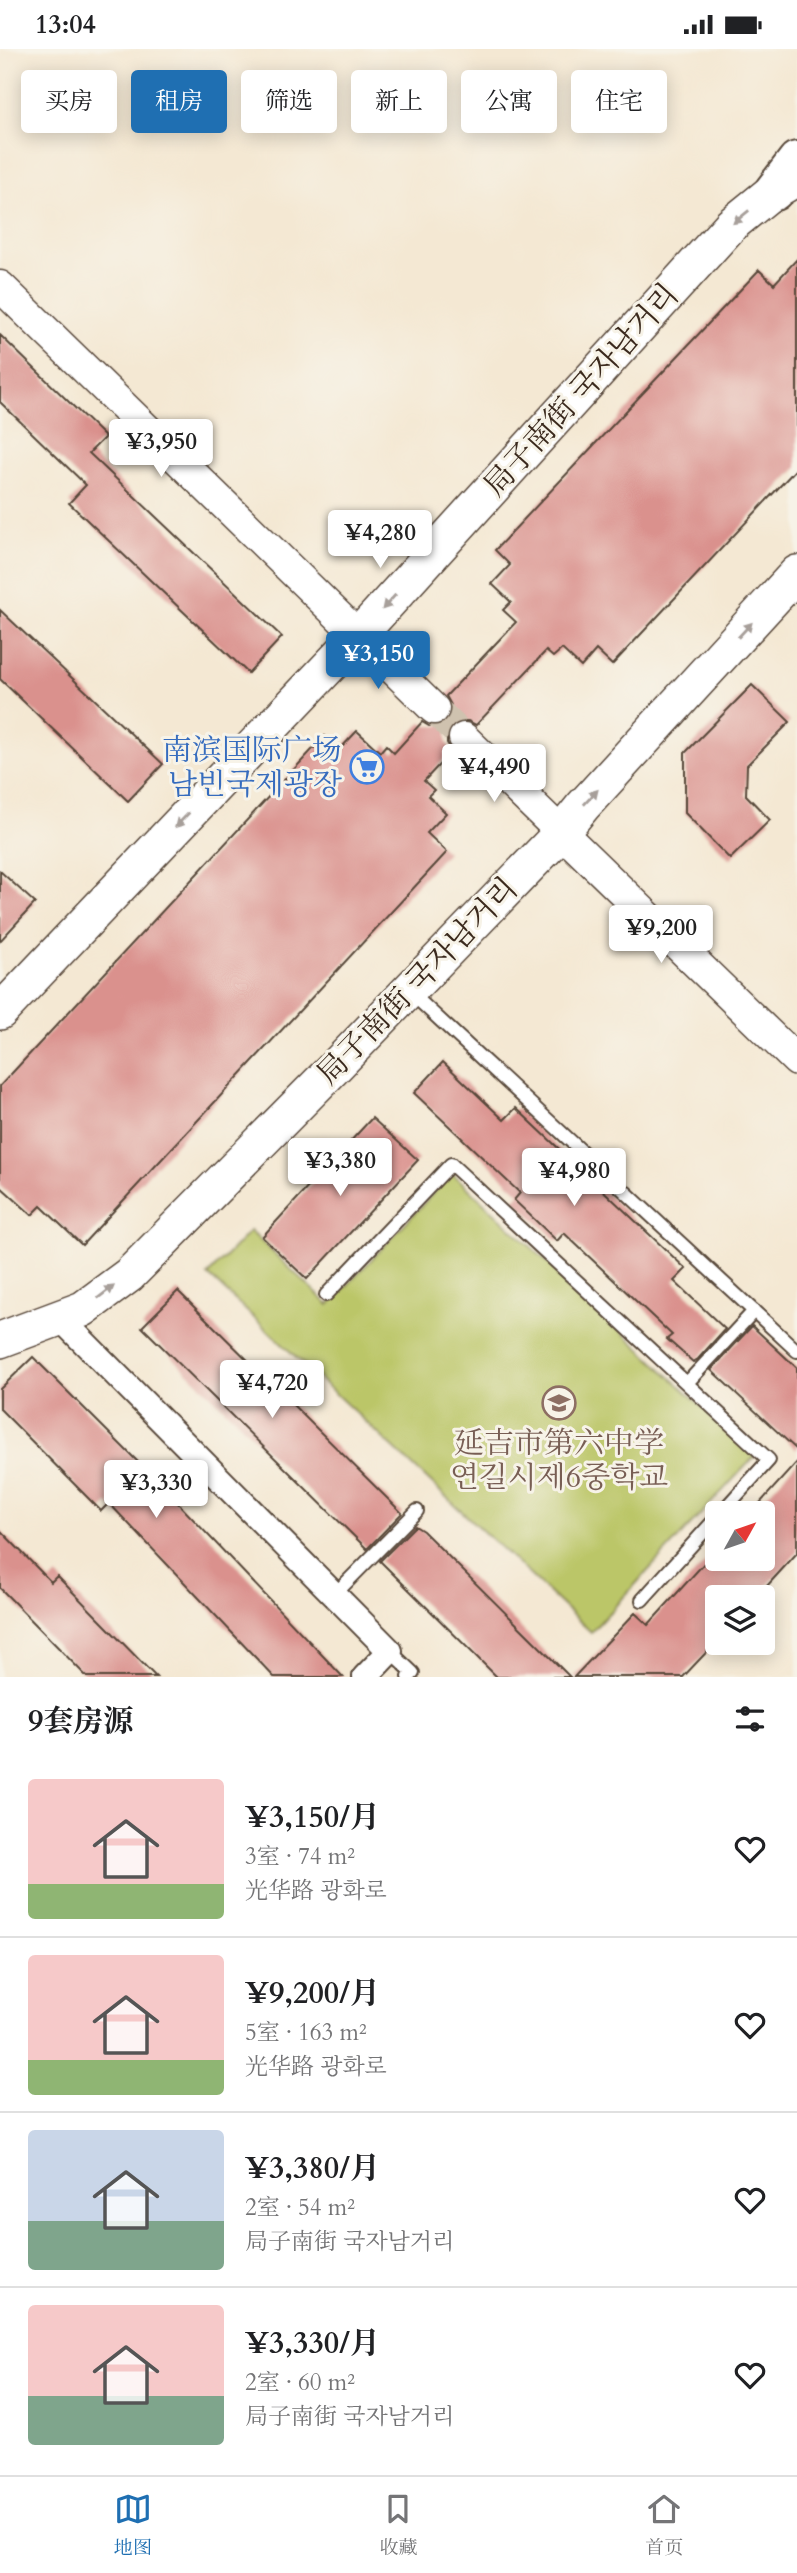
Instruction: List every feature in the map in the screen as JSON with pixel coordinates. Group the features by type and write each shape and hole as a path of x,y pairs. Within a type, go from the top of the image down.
{"main road":[{"path":"789,187 797,161"},
{"name":"局子南街 국자남거리","path":"0,1012 358,636 731,225 789,187"},
{"name":"局子南街 국자남거리","path":"6,1335 83,1309 129,1275 561,833 797,573"}],"street":[{"path":"0,286 434,709"},
{"path":"464,738 797,1061"},
{"path":"60,1318 390,1651 365,1677"}],"lane":[{"path":"408,991 797,1351"},
{"path":"326,1295 451,1164 769,1460 732,1501"},
{"path":"687,1383 754,1311"},
{"path":"334,1595 417,1511"},
{"path":"642,1599 705,1530"},
{"path":"390,1651 413,1674 409,1677"}],"green space":[{"path":"452,1173 755,1456 713,1501 705,1501 705,1510 591,1632 208,1275 250,1231 329,1305"}],"building":[{"name":"南滨国际广场 남빈국제광장","path":"797,259 797,468 612,665 596,650 581,667 562,649 553,657 546,651 476,725 459,721 452,725 447,734 447,743 452,751 424,781 434,790 428,796 446,813 427,833 447,852 82,1245 41,1206 32,1215 0,1186 0,1086 325,736 340,749 357,731 380,752 386,745 394,753 422,722 429,726 438,726 447,721 451,714 451,705 446,696 516,622 503,610 511,602 492,584 510,565 495,550 759,270 774,284"},
{"path":"0,335 105,437 89,453 282,637 248,673 69,503 86,485 0,402"},
{"path":"0,610 163,764 128,801 0,679"},
{"path":"752,685 790,722 747,765 746,795 770,820 730,859 685,813 685,753"},
{"path":"0,871 35,903 0,941"},
{"path":"443,1062 504,1120 516,1108 686,1269 674,1281 725,1329 698,1359 693,1362 667,1339 672,1335 564,1233 557,1241 514,1200 520,1193 414,1093"},
{"path":"372,1118 418,1160 307,1279 262,1237"},
{"path":"178,1291 402,1513 367,1549 142,1327"},
{"path":"752,1326 797,1368 797,1450 711,1370"},
{"path":"33,1357 154,1478 343,1677 274,1677 109,1503 101,1511 0,1409 0,1389"},
{"path":"797,1462 797,1553 768,1585 705,1585 705,1654 683,1677 574,1677 635,1613 648,1625 705,1562 705,1571 775,1571 775,1501 762,1501"},
{"path":"415,1526 570,1677 497,1677 380,1561"},
{"path":"0,1530 51,1582 57,1576 156,1677 87,1677 0,1588"}],"tunnel":[{"path":"434,709 464,738"}],"place":[{"name":"南滨国际广场 남빈국제광장","path":"367,767"},
{"name":"延吉市第六中学 연길시제6중학교","path":"559,1403"}]}
